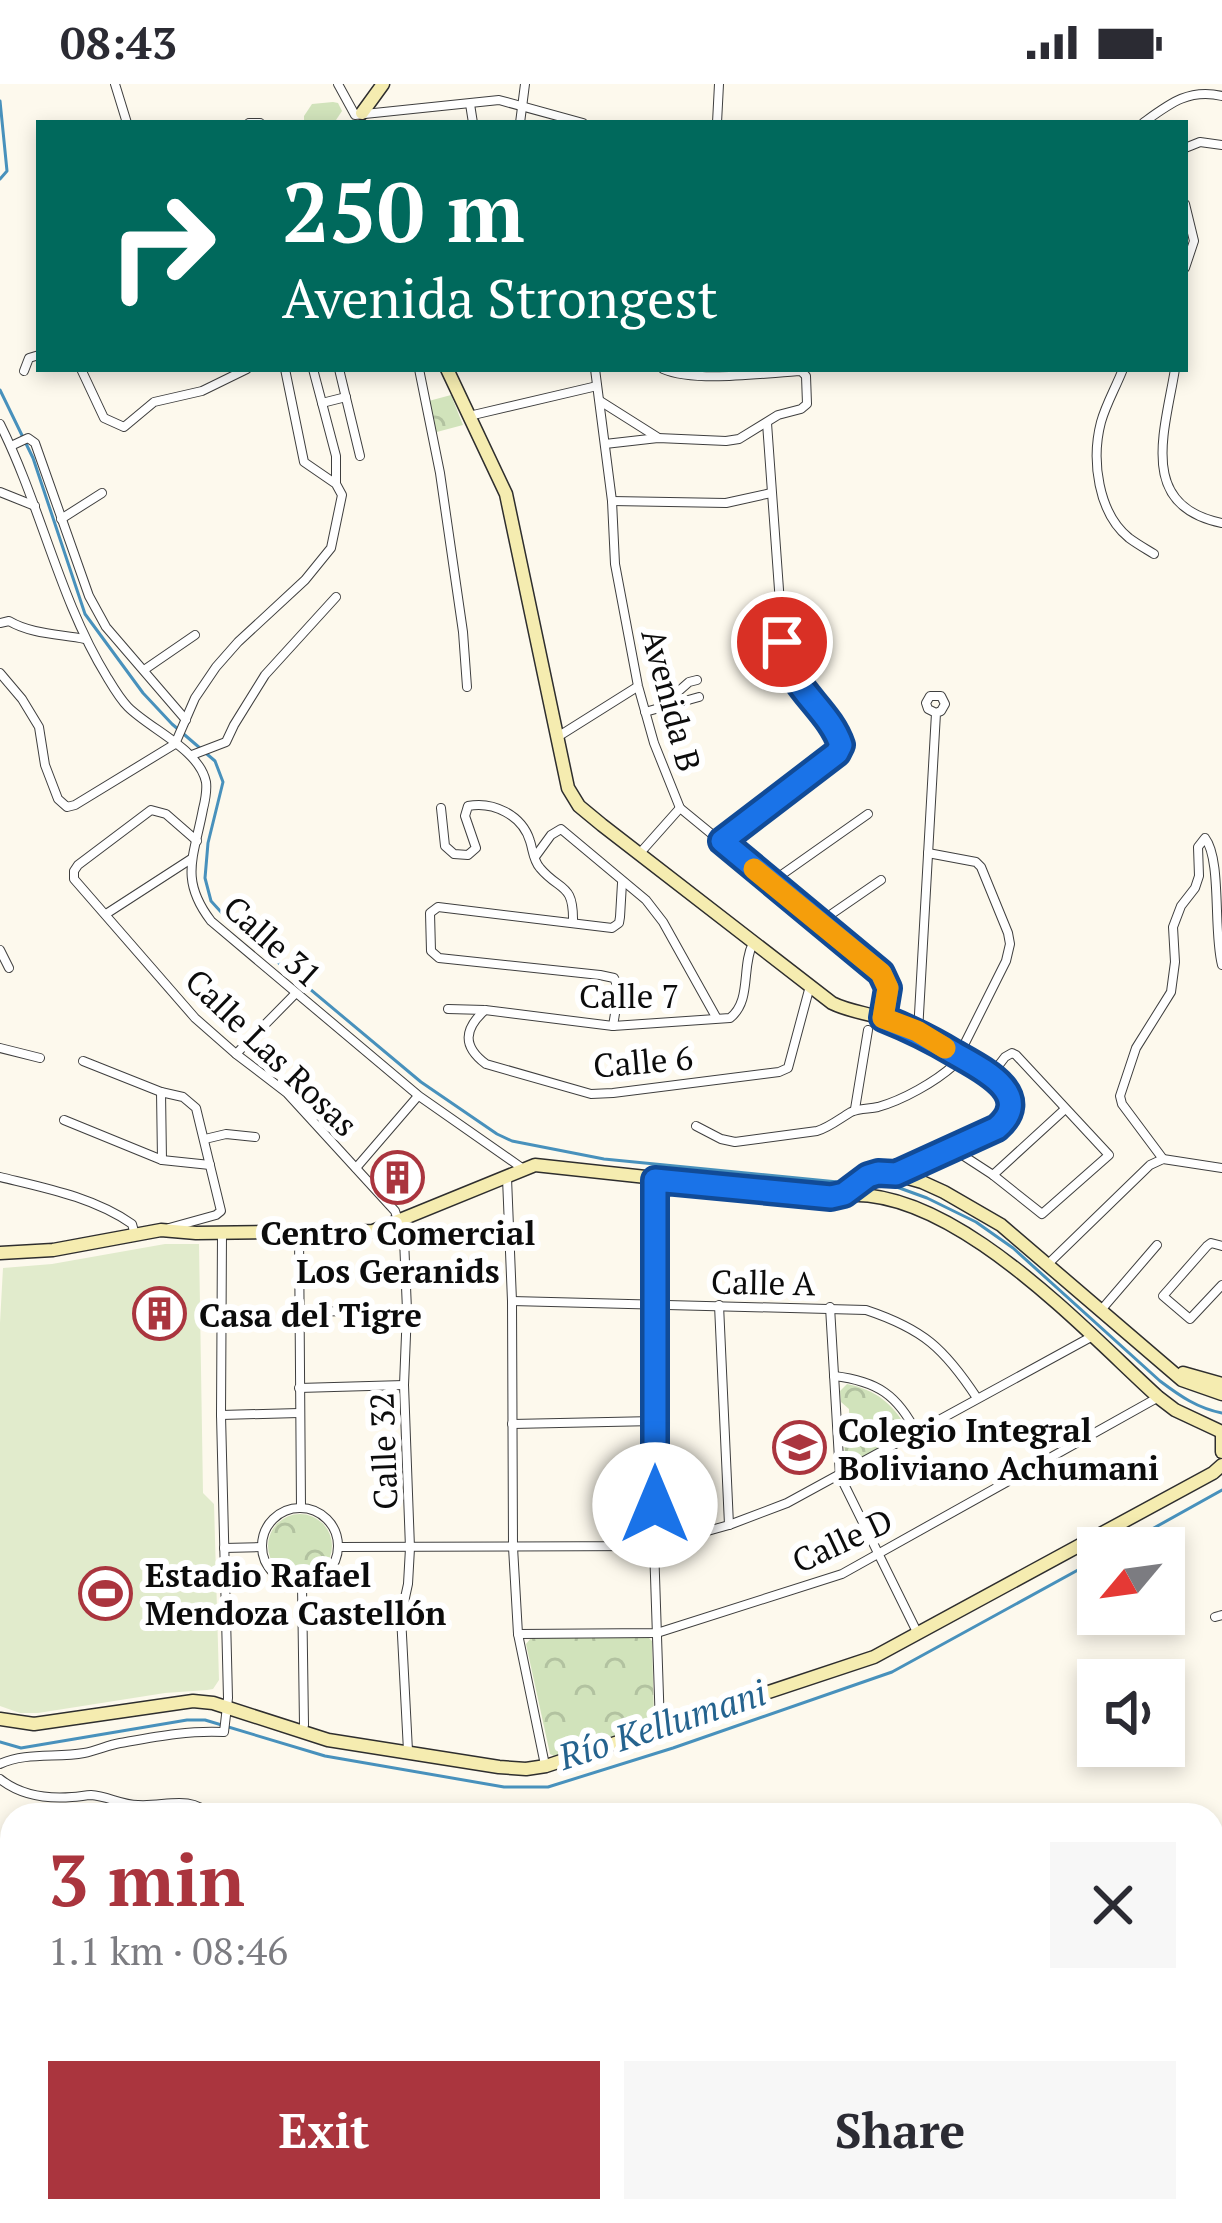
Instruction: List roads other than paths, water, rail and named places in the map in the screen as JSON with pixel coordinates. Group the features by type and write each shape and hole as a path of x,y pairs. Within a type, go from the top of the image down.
{"street":[{"path":"115,84 126,120"},
{"path":"338,84 356,117"},
{"path":"356,117 383,84"},
{"path":"520,120 525,84"},
{"path":"717,120 718,84"},
{"path":"1147,120 1198,92 1222,96"},
{"path":"356,117 499,100 571,120"},
{"path":"470,104 473,120"},
{"path":"397,111 398,120"},
{"path":"1188,147 1200,142 1222,146"},
{"path":"1188,216 1194,241 1188,259"},
{"path":"24,371 29,358 36,356"},
{"path":"82,372 104,418 124,427 154,402 202,391 242,372"},
{"path":"0,674 39,727 42,756 58,799 67,807 177,742 194,698 216,667 331,548 342,495 335,484 304,462 286,372"},
{"path":"314,372 336,456 335,484"},
{"path":"340,372 360,456"},
{"path":"420,372 440,472 464,632 467,686"},
{"path":"448,372 506,494 570,794 584,811 810,986 848,1011 917,1031 992,1073 1010,1102 1007,1120 997,1128 896,1174"},
{"name":"Avenida B","path":"595,372 615,564 638,686 680,808 885,978 883,1018"},
{"path":"670,372 695,376 780,372"},
{"path":"605,444 658,438 725,442 748,436 808,404 802,372"},
{"path":"1122,372 1101,422 1098,479 1117,524 1127,537 1154,554"},
{"path":"1174,372 1161,456 1163,474 1171,494 1184,508 1199,518 1222,523"},
{"path":"470,416 597,386"},
{"path":"322,403 346,397"},
{"path":"600,400 658,438"},
{"path":"722,841 830,759 840,740 784,659 766,423"},
{"path":"0,424 19,442 37,507 86,640 126,705 177,742 198,752 226,742 266,674 336,597"},
{"path":"19,442 34,443 89,596 106,627 185,723"},
{"path":"0,492 37,507"},
{"path":"61,519 102,493"},
{"path":"612,501 726,503 771,494"},
{"path":"0,623 9,620 30,631 86,640"},
{"path":"144,670 196,635"},
{"path":"663,705 697,680"},
{"path":"557,737 638,686"},
{"path":"645,712 699,697"},
{"path":"917,1031 936,713"},
{"name":"Calle 31","path":"198,752 206,783 190,878 194,896 211,921 419,1096 524,1169"},
{"path":"441,808 445,846 468,855 476,848 465,810 482,804 510,813 530,837 541,870 568,893 573,923"},
{"path":"639,854 680,808"},
{"name":"Calle Las Rosas","path":"197,841 166,814 151,810 78,865 74,879 195,1018 287,1093 400,1221"},
{"path":"770,883 868,814"},
{"path":"535,858 561,829 646,900 664,922 716,1017"},
{"path":"1163,1160 1120,1096 1136,1048 1171,992 1173,927 1195,888 1198,847 1205,838 1214,846 1217,860 1217,942 1222,965"},
{"path":"696,1126 735,1142 817,1131 855,1109 891,1103 944,1074 960,1056 1006,962 1009,932 976,862 928,853"},
{"path":"106,914 193,859"},
{"path":"820,922 881,880"},
{"path":"614,1025 619,989 610,976 440,958 431,951 430,914 438,907 616,926 622,883"},
{"name":"Calle 7","path":"448,1009 614,1025 730,1018 739,1011 746,958 753,944"},
{"path":"0,950 10,968"},
{"name":"Calle 6","path":"485,1010 469,1033 474,1052 486,1064 591,1094 613,1093 788,1068 810,986"},
{"path":"236,1054 295,994"},
{"path":"855,1109 868,1030"},
{"path":"0,1048 40,1058"},
{"path":"951,1147 1042,1214 1109,1155 1016,1055 1004,1058 992,1073"},
{"path":"0,1253 53,1250 135,1235 220,1211 205,1139 190,1101 83,1060"},
{"path":"161,1092 162,1160"},
{"path":"356,1168 419,1096"},
{"path":"993,1175 1064,1110"},
{"path":"64,1120 162,1160 211,1165"},
{"path":"205,1139 226,1134 256,1137"},
{"path":"1048,1264 1150,1165 1163,1160 1222,1168"},
{"path":"161,1230 373,1232 536,1165 831,1197 878,1173 896,1174 922,1182 1001,1225 1182,1380 1222,1394"},
{"path":"0,1178 99,1206 132,1224 135,1235"},
{"path":"507,1178 518,1634 546,1766"},
{"path":"655,1180 660,1729"},
{"path":"852,1188 934,1216 1018,1269 1158,1397 1222,1434 1222,1452"},
{"name":"Calle 32","path":"400,1221 410,1548 401,1616 408,1751"},
{"path":"0,1764 87,1753 182,1733 224,1732 221,1233"},
{"path":"299,1233 301,1507"},
{"path":"1102,1310 1157,1245"},
{"path":"1222,1246 1207,1246 1163,1296 1190,1318 1222,1285"},
{"name":"Calle A","path":"512,1301 866,1310 900,1321 931,1341 977,1398"},
{"path":"719,1305 729,1525"},
{"path":"830,1307 840,1477 918,1634"},
{"path":"298,1312 406,1310"},
{"path":"338,1547 655,1546 787,1503 1091,1336"},
{"path":"1166,1365 1222,1384"},
{"path":"834,1376 875,1386 893,1398 917,1434"},
{"path":"299,1388 404,1385"},
{"name":"Calle D","path":"518,1634 657,1633 842,1574 1158,1397"},
{"path":"221,1415 299,1413"},
{"path":"512,1424 655,1421"},
{"path":"0,1719 34,1724 193,1701 328,1740 514,1769 546,1766 874,1657 1222,1465"},
{"path":"301,1507 332,1524 338,1547 330,1570 302,1585 277,1577 268,1568 261,1547 263,1534 277,1514 301,1507"},
{"path":"224,1548 261,1547"},
{"path":"300,1732 304,1725 302,1585"},
{"path":"0,1779 41,1797 92,1795 128,1803"}],"waterway":[{"path":"0,101 7,171 0,179"},
{"path":"0,390 33,458 85,614 143,693 215,761 223,782 205,878 211,901 231,923 421,1082 512,1141 604,1159 848,1183"},
{"path":"863,1184 894,1186 976,1222 1013,1248 1160,1381 1189,1401 1222,1413"},
{"name":"Río Kellumani","path":"1156,1527 1222,1490"},
{"name":"Río Kellumani","path":"0,1742 21,1748 205,1720 325,1756 504,1787 548,1787 892,1672 1077,1571"}],"place":[{"name":"Centro Comercial Los Geranids","path":"398,1178"},
{"name":"Casa del Tigre","path":"160,1314"},
{"name":"Colegio Integral Boliviano Achumani","path":"799,1448"},
{"name":"Estadio Rafael Mendoza Castellón","path":"106,1593"}]}
